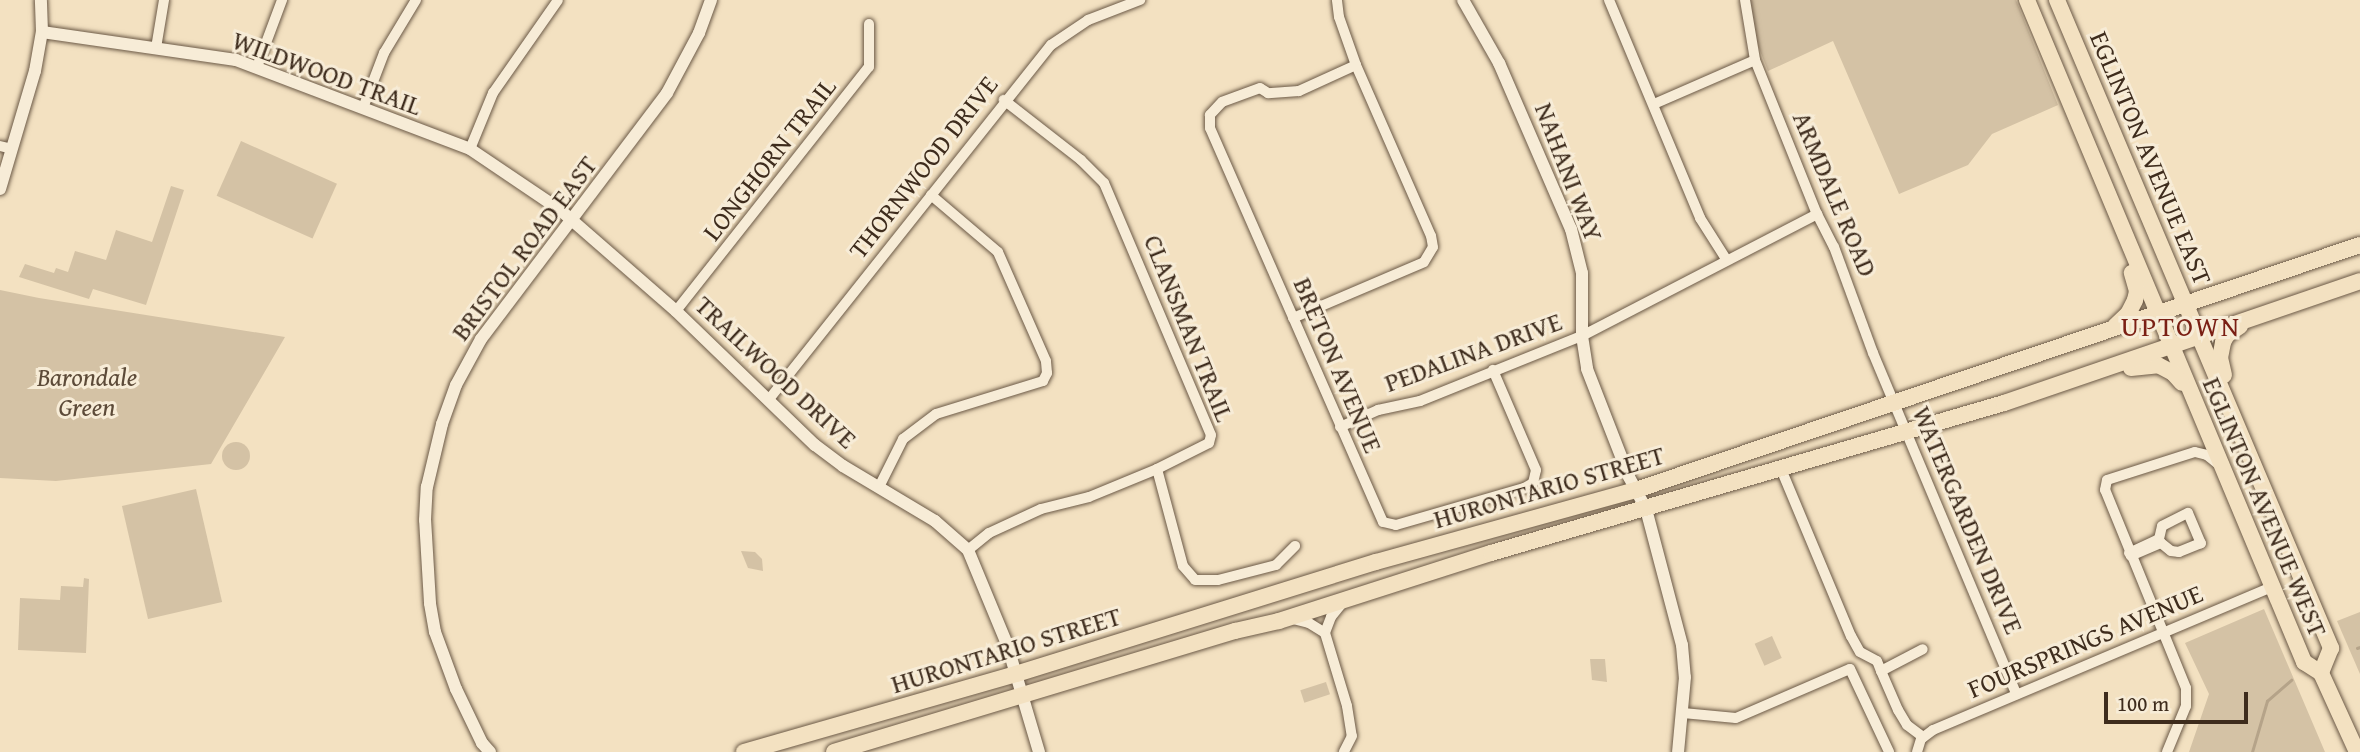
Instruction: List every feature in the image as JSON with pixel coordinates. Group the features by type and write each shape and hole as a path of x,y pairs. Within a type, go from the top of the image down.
{"main road":[{"name":"EGLINTON AVENUE EAST","path":"2027,0 2157,314"},
{"name":"EGLINTON AVENUE EAST","path":"2057,0 2200,336"},
{"path":"2087,338 2121,323 2135,300 2134,277 2121,247 2122,231"},
{"name":"HURONTARIO STREET","path":"744,752 1016,674 1376,562 1636,490 2360,245"},
{"name":"HURONTARIO STREET","path":"834,752 1279,621 1491,553 2004,403 2360,281"},
{"name":"EGLINTON AVENUE WEST","path":"2157,314 2304,662 2321,673 2357,752"},
{"path":"2235,420 2238,407 2221,367 2221,351 2227,335 2263,315"},
{"name":"EGLINTON AVENUE WEST","path":"2200,336 2331,648 2321,673"},
{"path":"2108,367 2123,371 2139,365 2158,365 2173,373 2192,396"}],"street":[{"path":"0,189 6,147 33,83 42,32 41,0"},
{"path":"156,48 164,0"},
{"path":"257,67 282,0"},
{"path":"363,107 384,53 416,0"},
{"path":"470,149 493,93 558,0"},
{"name":"BRISTOL ROAD EAST","path":"484,749 443,656 430,603 425,529 431,465 447,408 467,361 498,314 573,220 667,93 699,33 711,0"},
{"name":"THORNWOOD DRIVE","path":"770,398 1004,100 1051,45 1088,20 1140,0"},
{"path":"1293,318 1424,262 1432,255 1431,236 1356,65 1339,17 1337,0"},
{"name":"NAHANI WAY","path":"1463,0 1499,63 1571,229 1582,273 1582,336 1593,389 1646,509 1682,645 1685,677 1678,752"},
{"path":"1609,0 1700,218 1726,259"},
{"name":"ARMDALE ROAD","path":"1745,0 1755,60 1817,214 1835,247 1873,353 1895,403"},
{"name":"LONGHORN TRAIL","path":"676,311 869,67 869,24"},
{"name":"WILDWOOD TRAIL","path":"42,32 236,60 257,67 470,149 573,220"},
{"path":"1654,104 1755,60"},
{"name":"BRETON AVENUE","path":"1356,65 1299,91 1282,94 1253,89 1222,102 1210,115 1210,128 1379,517 1387,524 1528,487 1535,480 1535,470 1493,370"},
{"name":"CLANSMAN TRAIL","path":"968,550 989,533 1041,509 1089,497 1157,469 1209,443 1209,429 1104,183 1081,160 1004,100"},
{"path":"879,486 903,439 936,414 1043,381 1047,373 1045,361 998,252 931,195"},
{"name":"PEDALINA DRIVE","path":"1340,427 1378,410 1420,401 1582,336 1817,214"},
{"name":"TRAILWOOD DRIVE","path":"573,220 770,398 815,445 934,522 968,550 1007,644 1040,752"},
{"name":"WATERGARDEN DRIVE","path":"1895,403 2016,694"},
{"path":"2167,752 2187,696 2183,679 2107,498 2108,480 2195,452 2211,457 2222,468"},
{"path":"1157,469 1183,566 1195,580 1218,580 1276,565 1295,546"},
{"path":"1781,469 1860,652 1877,661 1902,717 1920,743"},
{"path":"2188,513 2201,543 2179,552 2171,551 2161,543 2130,554 2159,539 2162,526 2188,513"},
{"name":"FOURSPRINGS AVENUE","path":"1920,743 2016,694 2272,587"},
{"path":"1344,752 1352,736 1348,706 1325,633 1331,617 1347,599"},
{"path":"1279,621 1297,618 1325,633"},
{"path":"1881,671 1923,649"},
{"path":"1683,713 1736,718 1850,669 1889,752"}],"green space":[{"path":"1740,0 2016,0 2058,105 1992,134 1968,165 1899,194 1833,41 1768,71"},
{"path":"241,141 337,184 313,239 217,196"},
{"path":"171,186 184,190 146,305 93,289 89,299 19,277 25,264 54,273 56,268 68,272 75,251 106,260 116,230 152,242"},
{"name":"Barondale Green","path":"0,290 285,337 211,464 56,481 0,478"},
{"path":"236,442 246,446 250,456 246,466 236,470 226,466 222,456 226,446"},
{"path":"196,489 222,602 148,619 122,506"},
{"path":"741,551 755,552 762,559 763,571 748,568"},
{"path":"84,578 89,579 86,653 18,650 20,598 60,600 61,586 83,587"},
{"path":"2264,609 2325,752 2189,752 2209,694 2185,643"},
{"path":"2360,612 2360,674 2337,621"},
{"path":"1772,636 1782,658 1764,666 1755,644"},
{"path":"1590,659 1605,659 1607,682 1592,680"},
{"path":"1326,682 1330,694 1304,703 1300,690"}],"waterway":[{"path":"2252,752 2267,701 2291,680"}],"district":[{"name":"UPTOWN","path":"2181,326"}]}
